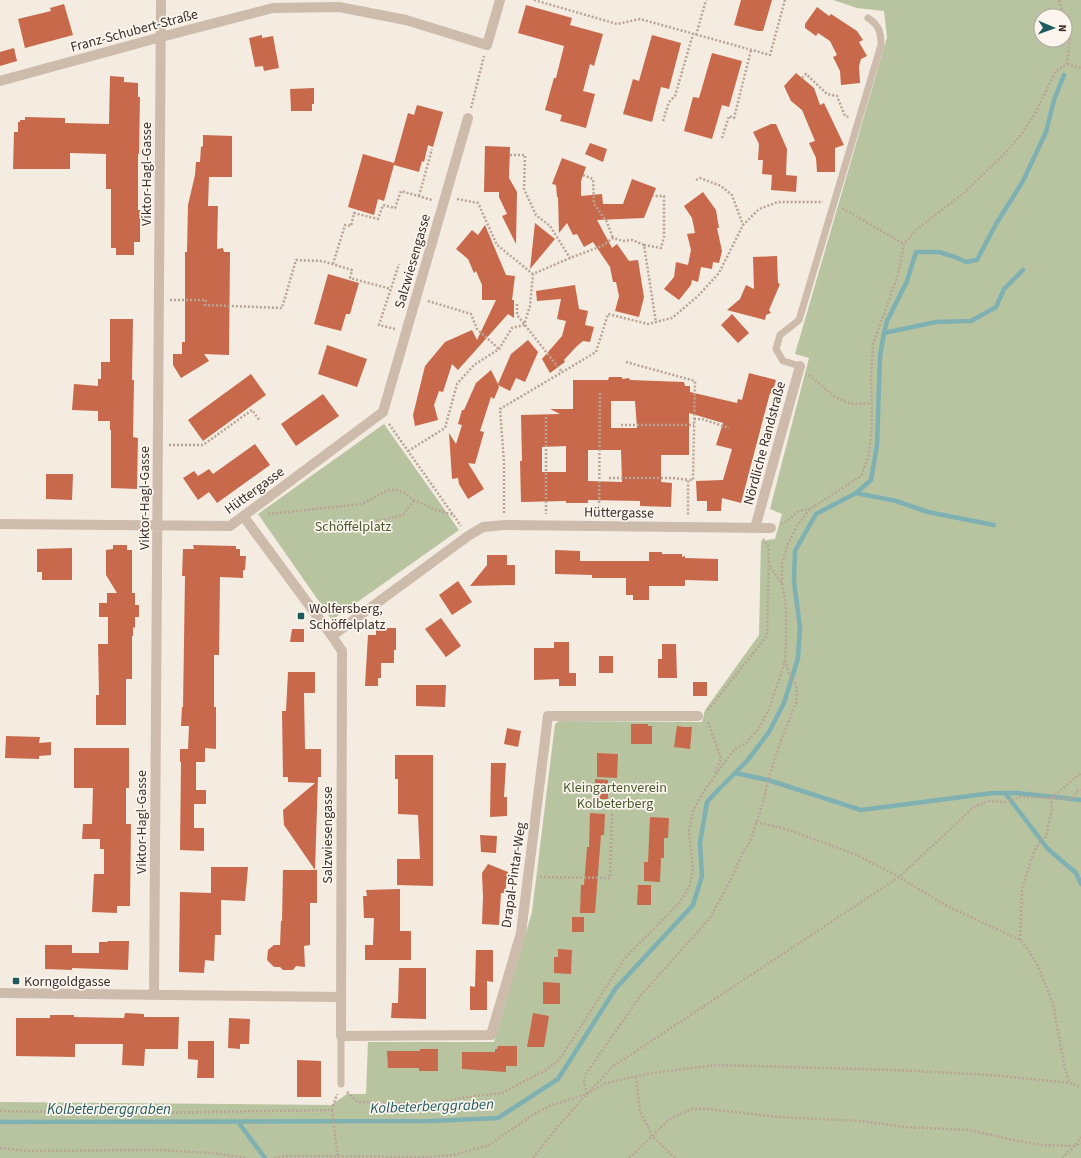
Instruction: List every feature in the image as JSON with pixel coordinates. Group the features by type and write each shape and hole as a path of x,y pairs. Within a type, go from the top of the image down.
{"street":[{"name":"Viktor-Hagl-Gasse","path":"154,995 161,0"},
{"path":"487,45 500,0"},
{"name":"Franz-Schubert-Straße","path":"0,81 273,8 339,7 406,20 487,45"},
{"name":"Salzwiesengasse","path":"383,412 468,118"},
{"name":"Nördliche Randstraße","path":"755,528 800,366"},
{"name":"Hüttergasse","path":"0,524 230,526 383,412"},
{"name":"Salzwiesengasse","path":"244,517 342,651 341,1036"},
{"name":"Hüttergasse","path":"468,536 483,527 504,525 771,528"},
{"path":"332,636 468,536"},
{"name":"Drapal-Pintar-Weg","path":"341,1036 491,1035 520,933 548,716 698,716"},
{"path":"0,993 340,997"}],"lane":[{"path":"800,366 783,362 776,349 780,335 799,320 857,120 881,45 880,31 877,25 868,18"},
{"path":"340,1084 341,1036"}],"path":[{"path":"534,0 617,24 640,19 770,55 785,0"},
{"path":"663,121 669,102 675,96 706,0"},
{"path":"468,118 487,45"},
{"path":"340,1084 356,1102 433,1104 460,1098 502,1093 546,1070 559,1060 625,958 680,902 689,887 693,870 689,831 693,811 702,794 736,749 746,743 759,728 769,709 781,674 785,659 786,643 786,606 782,584 782,564 788,544 797,526 810,509 861,476 869,456 872,424 870,378 873,344 898,275 904,244 917,228 964,193 1022,135 1036,112 1055,72 1067,64 1069,48"},
{"path":"722,138 729,116 734,118 751,50"},
{"path":"1067,64 1081,68"},
{"path":"802,78 806,74 827,94 837,96 845,116 857,120"},
{"path":"419,196 432,149"},
{"path":"510,155 525,155 524,189 536,214 550,226 570,258"},
{"path":"583,175 593,179 594,204 607,222 613,238"},
{"path":"696,180 700,178 721,186 732,195 743,225"},
{"path":"333,264 345,224 351,226 354,213 378,219 384,205 395,208 401,191 419,196 444,200 478,203 497,245 533,274"},
{"path":"613,238 623,241 632,240 644,245 661,248 664,237 664,196 653,196"},
{"path":"504,525 504,462 500,409 596,352 608,314 648,324 672,318 704,291 719,273 743,225 759,209 778,202 833,202 904,244"},
{"path":"533,274 602,246 613,238"},
{"path":"644,245 656,323"},
{"path":"159,300 206,300 206,305 282,308 296,260 322,261 333,264 352,270 350,278 391,289"},
{"path":"399,264 379,325 406,333"},
{"path":"524,325 530,306 533,274"},
{"path":"416,297 471,314 477,329 499,349"},
{"path":"517,304 517,315 562,372"},
{"path":"408,450 445,428 457,384 474,365 499,349 512,328 524,325"},
{"path":"609,478 672,478 693,480 695,381 626,362"},
{"path":"800,366 835,397 851,404 871,403"},
{"path":"599,526 600,391"},
{"path":"158,445 204,445 252,410 260,421"},
{"path":"383,412 387,421 468,536"},
{"path":"546,417 546,526"},
{"path":"694,419 702,419 730,428"},
{"path":"621,424 694,425"},
{"path":"688,480 688,527"},
{"path":"265,514 362,504 388,490 397,490 436,510 454,515"},
{"path":"372,522 403,515 414,500"},
{"path":"771,528 787,521 800,511 810,509"},
{"path":"698,716 706,714 767,636 769,548 755,528"},
{"path":"769,564 782,584"},
{"path":"587,1094 584,1082 585,1075 641,995 710,918 729,883 744,850 750,842 781,740 796,703 796,685 790,676 785,659"},
{"path":"698,716 710,722 721,758 714,777"},
{"path":"1051,798 1081,773"},
{"path":"533,1158 559,1125 612,1067 899,877 974,807 988,801 1004,802 1021,797 1073,799 1077,791 1081,790"},
{"path":"1020,940 1022,889 1033,854 1041,840 1046,837 1052,809 1051,798"},
{"path":"528,877 610,878 612,813"},
{"path":"756,822 786,830 857,855 899,877 945,906 1020,940 1038,966 1053,1004 1065,1069 1070,1083"},
{"path":"274,1158 288,1156 425,1158 454,1155 489,1145 534,1114 546,1108 587,1094 606,1083 652,1073 717,1065 984,1074 1070,1083 1081,1086"},
{"path":"636,1077 640,1111 652,1136 675,1158"},
{"path":"338,1157 332,1110 340,1084"},
{"path":"629,1158 671,1118 692,1110 709,1109 778,1117 862,1121 904,1127 969,1130 1042,1145 1075,1146 1081,1143"},
{"path":"0,1111 138,1113 332,1110"},
{"path":"1062,1158 1075,1146 1081,1137"},
{"path":"0,1148 27,1151 158,1150 212,1153 246,1158"}],"green space":[{"name":"Kleingartenverein Kolbeterberg","path":"833,0 1081,0 1081,1158 0,1158 0,1102 331,1105 347,1094 366,1094 368,1042 494,1042 532,912 555,724 559,721 702,722 705,710 759,635 761,541 775,539 782,514 770,509 809,358 795,354 887,37 884,11 857,8"},
{"name":"Schöffelplatz","path":"384,424 459,530 332,620 258,514"}],"building":[{"path":"741,0 772,0 763,31 734,25"},
{"path":"64,4 73,35 25,48 18,19 51,11 50,8"},
{"path":"526,5 572,18 570,25 603,34 594,66 590,64 583,91 595,94 586,128 560,121 562,115 545,110 554,78 556,78 564,46 518,33"},
{"path":"817,7 829,16 831,14 857,31 863,40 859,42 867,56 861,59 859,66 860,83 841,85 840,71 833,57 837,55 830,41 818,33 816,36 805,28 805,24"},
{"path":"262,35 262,38 273,36 279,68 264,71 263,66 255,67 249,38"},
{"path":"652,35 681,43 669,89 661,87 652,122 623,114 633,79 639,81"},
{"path":"14,48 17,61 0,66 0,52"},
{"path":"712,53 742,61 729,107 722,105 712,139 684,131 693,97 699,98"},
{"path":"796,73 814,88 820,105 824,103 844,145 835,148 835,172 817,172 816,158 809,143 815,141 802,110 791,101 784,86"},
{"path":"110,76 124,77 124,82 138,83 138,97 140,97 138,210 140,210 140,242 134,242 134,255 116,255 116,248 111,248 111,189 106,189 106,154 70,153 70,169 13,169 14,132 18,132 18,122 20,122 20,120 25,120 25,117 65,118 65,123 109,124"},
{"path":"314,88 314,104 312,104 312,111 291,111 290,89"},
{"path":"417,105 443,112 433,147 428,145 424,162 422,161 419,172 394,165 384,201 378,199 374,215 348,207 363,154 394,163 408,113 414,115"},
{"path":"771,124 776,124 787,149 786,175 797,176 796,192 771,190 772,175 762,174 763,160 758,160 759,144 753,132"},
{"path":"203,135 232,136 232,177 209,177 208,206 218,206 217,249 223,248 224,252 230,252 229,355 204,354 209,361 181,378 173,365 173,354 182,354 182,342 185,342 185,252 187,252 188,205 195,175 196,162 200,162 201,147 203,146"},
{"path":"590,143 607,149 603,162 585,154"},
{"path":"485,146 510,147 509,178 517,192 516,244 502,216 507,214 499,197 499,192 484,192"},
{"path":"562,158 586,167 581,181 581,196 602,194 603,204 623,204 632,179 656,188 644,218 597,220 612,248 617,244 629,261 638,260 644,297 639,317 615,311 619,296 616,282 613,282 610,267 593,242 584,247 577,234 573,235 567,223 559,233 558,197 556,185 552,184"},
{"path":"703,192 716,210 719,228 717,228 722,251 719,263 713,262 712,269 701,267 698,282 692,280 691,285 679,300 664,289 674,277 676,262 688,265 691,250 687,234 695,233 692,218 684,206"},
{"path":"535,223 555,239 530,269"},
{"path":"485,225 506,275 515,276 512,300 514,300 514,318 508,314 458,370 452,364 443,392 439,391 434,405 438,420 415,426 413,415 425,366 445,342 472,330 477,340 496,300 482,300 482,285 476,271 474,273 468,259 456,249 472,230 478,235"},
{"path":"777,256 778,283 780,284 769,310 771,313 766,315 765,320 727,310 740,299 746,285 754,289 753,257"},
{"path":"328,274 359,283 350,314 346,314 341,331 314,324"},
{"path":"575,285 579,309 588,311 585,325 594,327 590,342 583,341 564,360 565,362 550,373 542,359 562,336 566,321 557,319 561,299 537,301 536,291"},
{"path":"732,314 749,333 738,343 721,325"},
{"path":"110,319 133,319 133,437 138,438 137,489 111,488 110,421 98,421 98,411 72,410 74,384 98,386 98,379 101,379 101,362 110,362"},
{"path":"528,340 538,352 525,382 516,378 510,391 498,385 499,387 494,399 491,397 480,431 484,432 475,464 468,463 484,489 468,499 459,484 458,478 452,479 449,433 456,444 462,425 458,424 462,410 464,410 476,383 491,370 498,384 511,354"},
{"path":"327,345 367,359 357,387 318,374"},
{"path":"749,373 776,380 772,394 770,393 741,503 722,498 721,511 707,511 707,501 697,501 696,481 723,480 732,449 716,445 723,423 689,413 689,455 661,455 661,482 672,483 671,507 640,506 640,501 588,500 588,503 566,503 566,501 521,502 521,415 560,414 550,409 573,409 573,380 608,380 609,377 622,377 622,379 629,378 630,380 684,382 685,386 690,386 690,392 737,403 738,399 742,400","holes":["611,401 635,401 637,428 611,428","566,446 566,472 542,472 542,447","588,450 621,450 622,482 588,481"]},
{"path":"251,374 266,395 203,441 188,420"},
{"path":"323,394 339,416 296,446 281,424"},
{"path":"255,444 270,465 217,503 209,492 198,500 183,478 194,471 198,476 209,469 213,474"},
{"path":"46,474 73,474 72,500 46,499"},
{"path":"113,545 127,545 127,550 132,550 132,593 135,593 135,605 139,605 139,617 135,617 135,628 133,627 132,679 126,679 126,725 96,725 96,695 99,695 98,644 108,644 108,617 99,617 99,603 107,603 107,593 117,593 106,575 106,550 113,549"},
{"path":"193,545 236,546 236,549 240,549 240,556 246,556 243,578 220,577 219,655 214,655 216,749 205,748 205,762 196,762 196,790 206,790 206,804 194,804 194,828 204,828 204,851 180,850 180,749 188,749 189,726 181,726 183,707 185,576 182,576 183,549 194,549"},
{"path":"72,548 72,580 42,580 42,572 37,572 37,549"},
{"path":"555,550 580,551 580,561 649,561 649,552 662,552 662,554 682,554 682,557 685,556 685,558 718,559 718,581 685,580 685,586 649,586 649,600 633,600 633,595 626,595 626,578 592,578 592,575 555,574"},
{"path":"487,555 507,555 507,565 515,565 515,585 470,586 487,565"},
{"path":"458,581 472,602 452,615 439,595"},
{"path":"441,618 461,646 446,657 425,629"},
{"path":"376,628 396,628 396,650 394,650 394,663 381,663 381,678 378,678 378,686 365,686 368,635 376,635"},
{"path":"292,629 304,629 304,642 290,642"},
{"path":"554,642 569,642 569,673 576,673 576,686 559,686 559,679 534,680 534,648 554,648"},
{"path":"662,644 676,644 677,678 658,678 658,659 662,659"},
{"path":"599,656 613,656 613,673 599,673"},
{"path":"288,672 315,672 315,693 304,693 305,749 321,749 321,777 318,777 315,870 284,825 283,810 315,783 288,782 288,777 283,777 282,711 286,711"},
{"path":"693,682 707,682 707,696 693,696"},
{"path":"416,685 446,685 445,707 416,706"},
{"path":"631,724 648,724 648,726 652,726 652,744 631,744"},
{"path":"677,726 692,727 690,749 674,747"},
{"path":"507,728 521,731 518,747 504,744"},
{"path":"6,736 40,737 39,743 51,742 51,755 39,756 39,759 5,758"},
{"path":"74,748 129,748 129,788 126,788 126,824 131,824 130,906 117,906 117,913 92,912 94,874 104,874 104,849 100,849 100,839 82,839 83,824 92,824 93,788 74,788"},
{"path":"597,753 618,754 617,778 597,777"},
{"path":"395,755 433,755 433,886 397,885 397,859 420,859 418,815 398,814 398,779 395,779"},
{"path":"491,763 506,763 504,797 507,797 507,816 490,817"},
{"path":"595,779 608,780 608,799 595,799"},
{"path":"590,813 605,814 604,835 601,835 595,913 580,913 581,885 584,885 587,847 589,847"},
{"path":"650,817 669,818 668,838 664,838 664,858 661,858 660,882 644,881 644,862 648,862"},
{"path":"480,835 497,836 496,853 481,852"},
{"path":"488,864 508,872 505,893 501,893 499,925 482,924 482,873"},
{"path":"211,867 248,867 245,901 221,900 221,935 215,935 214,961 205,960 204,973 179,972 180,892 211,893"},
{"path":"283,870 317,870 317,903 310,903 310,945 304,946 305,967 296,966 293,970 283,970 280,967 274,967 267,960 268,950 274,945 280,945"},
{"path":"638,885 651,885 651,905 637,905"},
{"path":"400,889 400,931 411,931 411,960 365,960 365,945 373,945 374,918 364,918 363,896 367,896 366,890"},
{"path":"572,917 584,917 584,932 572,932"},
{"path":"129,941 128,970 72,968 72,970 45,969 45,945 72,945 72,953 99,953 99,942"},
{"path":"558,949 572,950 571,974 554,973 554,957 558,957"},
{"path":"476,950 493,950 493,982 487,981 487,1010 470,1010 470,986 475,987"},
{"path":"399,968 426,968 426,1019 391,1018 392,1003 398,1003"},
{"path":"543,982 560,983 560,1004 543,1004"},
{"path":"125,1013 144,1014 144,1017 179,1017 178,1049 145,1049 144,1066 122,1065 123,1044 75,1044 75,1057 16,1056 16,1018 50,1018 50,1015 74,1015 74,1017 124,1018"},
{"path":"533,1013 549,1016 544,1047 527,1047"},
{"path":"229,1018 250,1019 249,1044 240,1044 240,1049 228,1048"},
{"path":"188,1041 214,1041 214,1078 197,1078 198,1060 188,1059"},
{"path":"498,1046 517,1046 517,1066 506,1066 506,1072 462,1069 462,1052 495,1052 495,1049 497,1049"},
{"path":"420,1049 438,1049 438,1071 419,1071 419,1068 388,1068 387,1051 420,1051"},
{"path":"297,1060 321,1061 321,1097 297,1097"}],"waterway":[{"name":"Kolbeterberggraben","path":"723,785 747,761 769,732 784,703 798,658 800,627 794,582 795,551 816,514 856,493 871,480 877,445 880,356 884,333 887,321 907,281 916,252 939,252 966,262 977,260 996,224 1023,181 1046,132 1054,100 1064,75"},
{"path":"884,333 936,322 971,321 996,307 1004,289 1023,270"},
{"path":"856,493 896,501 928,512 994,525"},
{"path":"735,773 768,780 861,810 993,793 1017,793 1081,800"},
{"name":"Kolbeterberggraben","path":"0,1122 432,1121 498,1118 558,1079 616,988 693,905 702,876 700,843 707,802 720,788"},
{"path":"1005,793 1048,849 1076,873 1081,884"},
{"path":"238,1122 265,1158"}],"place":[{"name":"Wolfersberg, Schöffelplatz","path":"301,616"},
{"name":"Korngoldgasse","path":"16,981"}]}
